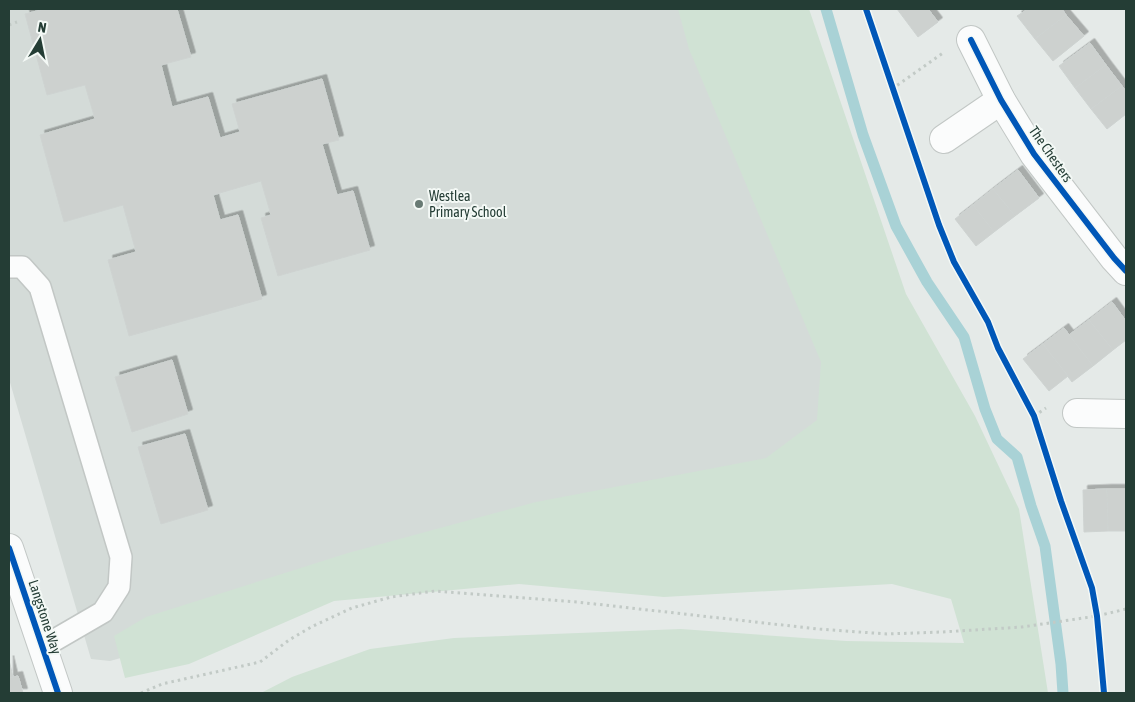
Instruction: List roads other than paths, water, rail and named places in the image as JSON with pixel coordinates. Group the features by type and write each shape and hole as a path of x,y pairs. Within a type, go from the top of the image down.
{"street":[{"name":"The Chesters","path":"971,40 1001,100 1034,154 1126,271"},
{"path":"944,139 1001,100"},
{"path":"1077,413 1126,414"},
{"name":"Langstone Way","path":"9,548 41,648 58,693"}],"lane":[{"path":"9,267 22,267 40,287 121,556 120,587 103,612 41,648"}],"waterway":[{"path":"826,9 863,135 896,226 927,282 964,337 985,409 997,439 1017,457 1045,546 1061,664 1063,693"}],"place":[{"name":"Westlea Primary School","path":"419,204"}]}
